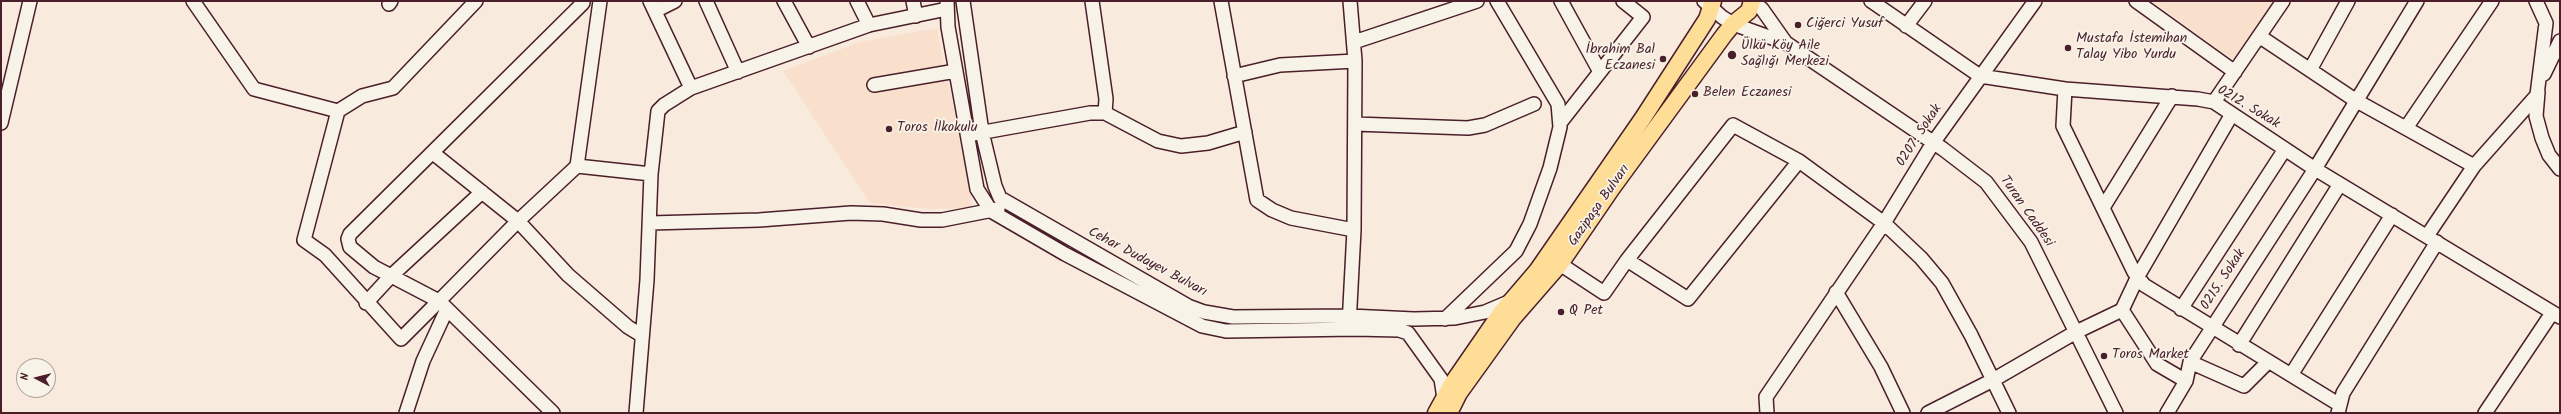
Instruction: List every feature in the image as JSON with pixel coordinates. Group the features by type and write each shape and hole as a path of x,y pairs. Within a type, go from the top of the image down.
{"main road":[{"name":"Gazipaşa Bulvarı","path":"1436,413 1446,406 1459,393 1513,318 1560,264 1612,188 1733,24 1749,11 1752,1"},
{"name":"Gazipaşa Bulvarı","path":"1446,406 1452,384 1512,300 1537,271 1643,118 1707,19 1709,3"}],"street":[{"path":"1,123 30,1"},
{"path":"193,1 254,89 338,111"},
{"path":"476,1 394,88 362,96 338,111 304,240 325,255 366,303 401,339 443,305 518,220 577,166 600,2 582,2 348,239 350,247 374,267 443,305 553,413"},
{"path":"675,1 652,6 691,88"},
{"path":"706,1 738,72"},
{"path":"784,1 809,48"},
{"path":"857,1 869,25"},
{"path":"912,1 916,16"},
{"name":"Cehar Dudayev Bulvarı","path":"962,1 982,132 995,186 1000,198 1188,306 1204,312 1233,317 1350,322 1399,330 1408,333 1435,367 1441,379 1446,406"},
{"path":"1092,1 1106,99 1105,113"},
{"path":"1221,1 1257,200 1272,210 1291,218 1354,230"},
{"path":"1350,1 1355,60 1354,230 1350,322"},
{"path":"1354,42 1478,1"},
{"path":"1444,319 1516,251 1530,224 1550,168 1560,123 1558,104 1497,1"},
{"path":"1562,1 1600,72"},
{"path":"1560,123 1643,17 1623,1"},
{"path":"1752,1 1762,9 1786,42"},
{"name":"0212. Sokak","path":"1872,1 1980,76 2065,89 2172,96 2214,102 2340,184 2556,315"},
{"path":"1906,26 1925,1"},
{"name":"0207. Sokak","path":"1767,413 1766,397 1884,223 1933,143 1980,76 2036,1"},
{"path":"2136,1 2235,72"},
{"path":"2214,102 2283,1"},
{"path":"2310,70 2348,1"},
{"name":"0215. Sokak","path":"2168,413 2186,381 2190,362 2316,169 2355,100 2417,1"},
{"path":"2406,128 2492,1"},
{"path":"2536,1 2546,23 2537,95 2536,116 2542,138 2549,155 2560,169"},
{"path":"1709,3 1733,24 1786,42"},
{"path":"636,413 641,335 647,280 652,174 658,111 691,88 809,48 869,25 916,16 947,5"},
{"name":"Cehar Dudayev Bulvarı","path":"947,5 956,71 977,189 991,211 1065,254 1202,326 1226,331 1350,322 1444,319 1485,312 1512,300"},
{"path":"2259,36 2355,100 2474,166"},
{"path":"2065,89 2063,126 2138,276 2144,285 2239,345 2291,375 2339,409 2343,393 2474,166 2537,95 2560,41"},
{"name":"Turan Caddesi","path":"1786,42 1933,143 1986,182 2031,242 2116,413"},
{"path":"1234,76 1280,65 1355,60"},
{"path":"874,86 956,71"},
{"path":"2104,206 2172,96"},
{"path":"1355,124 1468,128 1485,125 1534,104"},
{"path":"967,134 1090,113 1105,113 1158,140 1181,146 1208,143 1245,132"},
{"path":"1928,413 1993,380 2076,332 2122,310 2138,276 2232,114"},
{"path":"1560,264 1604,293 1627,260 1732,125 1799,161 1884,223 1921,258 1942,283 2009,413"},
{"path":"2181,309 2285,149"},
{"path":"433,153 518,220 568,275 628,327 641,335"},
{"path":"1627,260 1688,299 1799,161"},
{"path":"577,166 652,174"},
{"path":"2239,345 2340,184"},
{"path":"366,303 390,277 482,192"},
{"path":"650,223 759,220 851,213 883,214 922,220 942,220 991,211 1009,204"},
{"path":"2291,375 2392,215"},
{"path":"1836,292 1867,343 1903,413"},
{"path":"406,413 443,305"},
{"path":"2122,310 2157,364 2186,381"},
{"path":"2484,413 2556,315"},
{"path":"2190,362 2244,386 2268,362"}],"shaded area":[{"path":"2152,1 2273,1 2236,62"},
{"name":"Toros İlkokulu","path":"937,28 970,186 972,208 929,209 870,203 783,71 860,42"}],"place":[{"name":"Ciğerci Yusuf","path":"1798,25"},
{"name":"Mustafa İstemihan Talay Yibo Yurdu","path":"2068,48"},
{"name":"Ülkü Köy Aile Sağlığı Merkezi","path":"1732,55"},
{"name":"İbrahim Bal Eczanesi","path":"1663,59"},
{"name":"Belen Eczanesi","path":"1695,94"},
{"name":"Toros İlkokulu","path":"889,129"},
{"name":"Q Pet","path":"1561,312"},
{"name":"Toros Market","path":"2104,356"}]}
